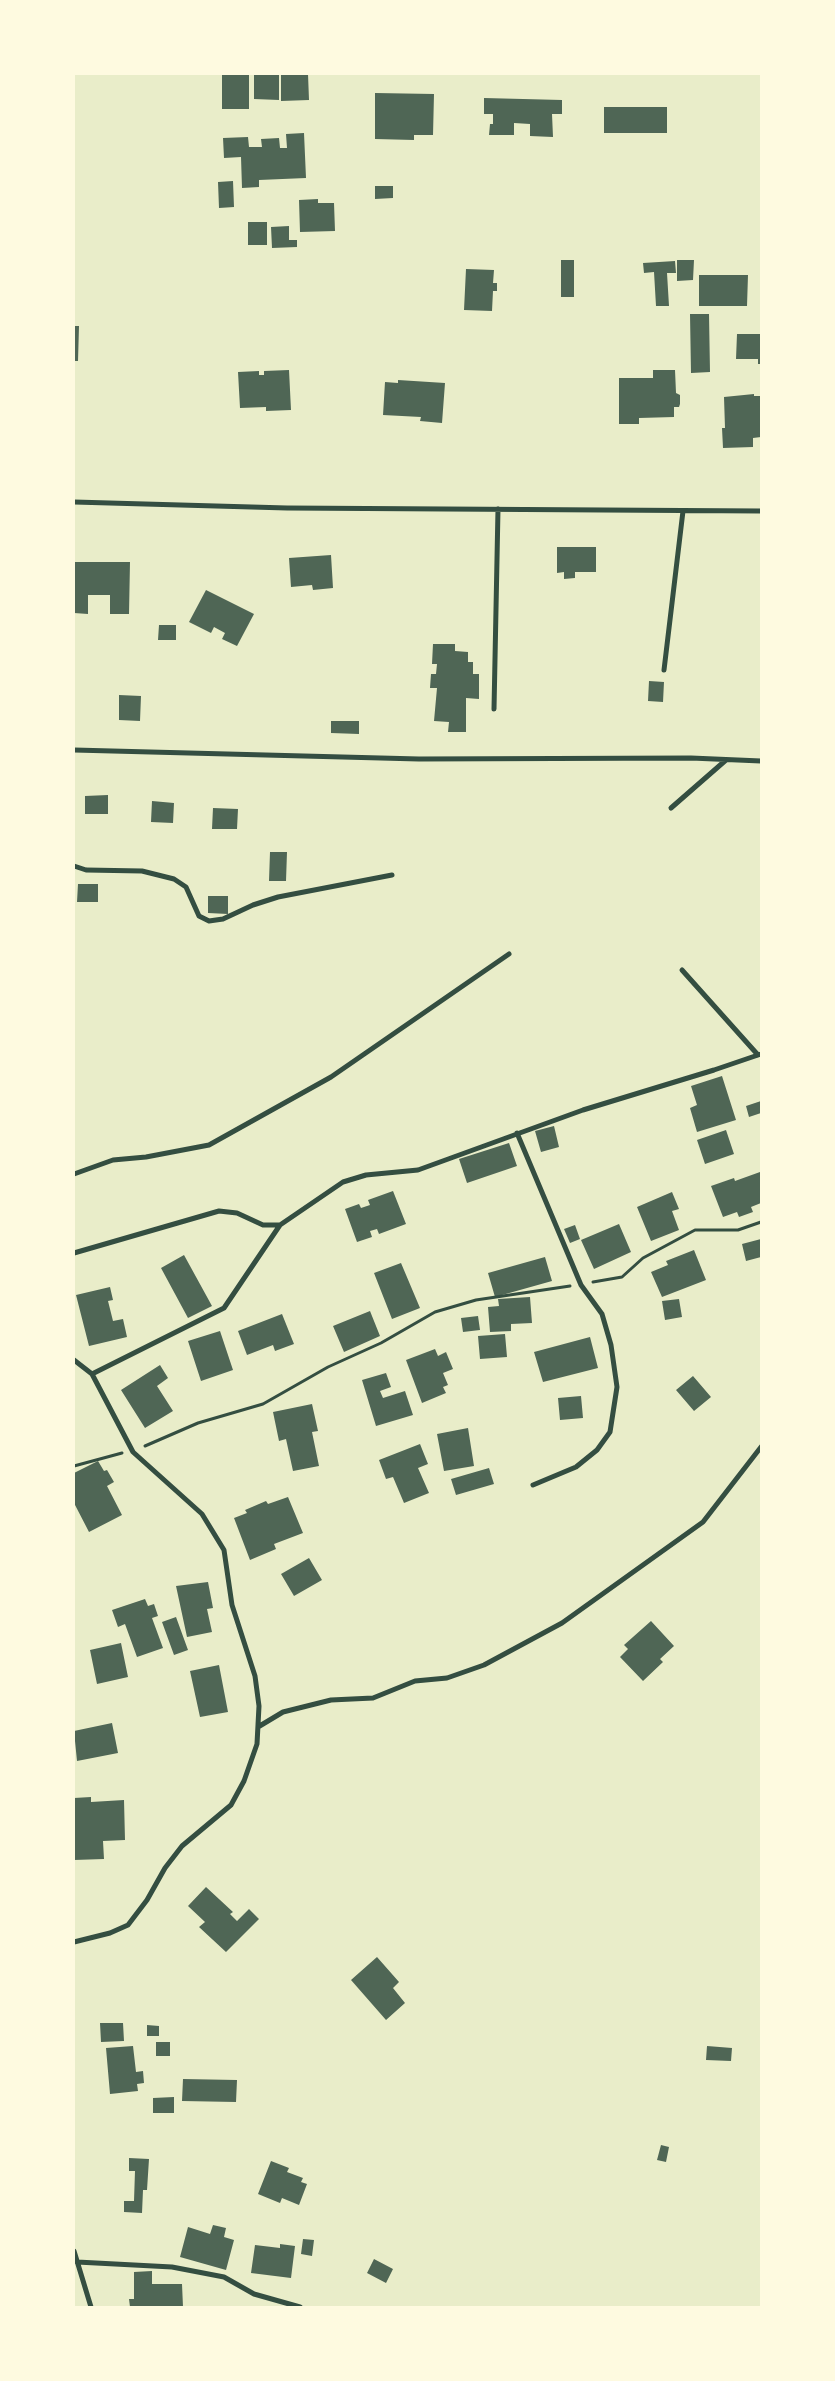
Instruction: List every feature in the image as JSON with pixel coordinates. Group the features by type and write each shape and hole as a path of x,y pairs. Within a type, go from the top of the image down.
{"street":[{"path":"74,502 287,508 761,511"},
{"path":"494,709 498,509"},
{"path":"664,670 682,511"},
{"path":"74,750 419,759 761,761"},
{"path":"671,808 726,760"},
{"path":"74,866 86,870 142,871 174,879 186,887 199,916 209,921 222,919 278,897 392,874"},
{"path":"74,1174 113,1160 146,1157 209,1145 331,1077 509,954"},
{"path":"92,1374 224,1308 280,1226 343,1182 366,1175 418,1170 517,1133 760,1054 682,970"},
{"path":"517,1133 581,1285 602,1314 611,1345 617,1387 610,1432 597,1450 576,1467 533,1485"},
{"path":"74,1253 219,1212 238,1213 263,1224 280,1226"},
{"path":"74,1360 92,1374 133,1452 202,1514 224,1550 232,1604 255,1676 259,1706 257,1744 244,1781 231,1805 182,1846 165,1868 147,1900 128,1925 110,1933 74,1942"},
{"path":"258,1727 283,1712 331,1700 373,1698 415,1681 447,1678 484,1665 562,1623 703,1522 761,1447"},
{"path":"74,2251 91,2307"},
{"path":"77,2262 172,2267 224,2277 254,2294 300,2307"}],"path":[{"path":"74,1466 133,1452 198,1423 263,1404 328,1367 381,1343 435,1312 476,1300 581,1285 622,1277 643,1258 695,1230 738,1230 761,1222"}],"building":[{"path":"254,74 279,74 279,100 254,99"},
{"path":"281,74 308,74 309,100 281,101"},
{"path":"222,75 249,75 249,109 222,109"},
{"path":"375,93 434,94 433,135 414,135 414,140 375,139"},
{"path":"484,98 562,100 562,114 552,114 553,137 530,136 530,124 514,123 514,135 489,135 490,124 493,124 493,114 484,114"},
{"path":"604,107 667,107 667,133 604,133"},
{"path":"304,133 306,178 259,180 259,187 242,188 241,157 224,158 223,138 248,137 249,147 262,147 261,139 279,138 280,148 287,148 286,134"},
{"path":"233,181 234,207 219,208 218,182"},
{"path":"375,186 393,186 393,198 375,199"},
{"path":"318,199 318,203 334,203 335,231 300,232 299,200"},
{"path":"248,222 267,222 267,245 248,245"},
{"path":"289,226 289,240 297,240 297,247 272,248 271,227"},
{"path":"561,260 574,260 574,297 561,297"},
{"path":"677,260 694,260 693,280 677,281"},
{"path":"675,261 676,273 667,273 669,306 656,306 654,272 644,273 643,263"},
{"path":"466,269 494,270 493,283 497,283 497,291 493,291 492,311 464,310"},
{"path":"699,275 748,275 747,306 699,306"},
{"path":"690,314 709,314 710,372 691,373"},
{"path":"74,326 79,326 78,361 74,361"},
{"path":"737,334 761,334 761,364 758,364 758,359 736,359"},
{"path":"289,370 291,410 266,411 266,407 240,408 238,372 259,371 259,375 264,375 264,371"},
{"path":"653,370 675,370 676,393 680,395 680,404 679,407 674,407 674,417 639,418 639,424 619,424 619,378 653,378"},
{"path":"398,380 445,383 442,423 420,421 421,417 383,415 385,382 398,383"},
{"path":"754,394 754,396 761,396 761,437 753,438 753,447 723,448 722,428 725,428 724,397"},
{"path":"557,547 596,547 596,572 575,572 575,578 564,579 564,572 557,573"},
{"path":"331,555 333,588 313,590 312,585 291,587 289,558"},
{"path":"74,562 130,562 129,614 110,614 110,595 88,595 88,614 74,613"},
{"path":"206,590 254,614 237,646 222,639 225,633 214,627 211,633 189,622"},
{"path":"159,625 176,625 176,640 158,640"},
{"path":"433,644 455,644 455,651 468,652 468,662 473,662 473,674 479,674 479,699 466,698 466,732 448,732 449,722 434,721 437,688 430,688 431,674 436,674 437,664 432,664"},
{"path":"649,681 664,682 663,702 648,701"},
{"path":"119,695 141,696 140,721 119,720"},
{"path":"331,721 359,721 359,734 331,733"},
{"path":"108,795 108,814 85,814 85,796"},
{"path":"152,801 174,803 173,823 151,822"},
{"path":"213,808 238,809 237,829 212,829"},
{"path":"270,852 287,852 286,881 269,881"},
{"path":"78,884 98,884 98,902 77,902"},
{"path":"208,896 228,896 228,914 208,913"},
{"path":"722,1076 736,1120 697,1132 690,1108 697,1105 691,1086"},
{"path":"761,1101 761,1113 749,1117 746,1106"},
{"path":"554,1126 559,1147 541,1152 535,1131"},
{"path":"726,1130 734,1154 705,1164 697,1140"},
{"path":"509,1143 517,1166 467,1183 459,1159"},
{"path":"760,1172 761,1203 751,1207 753,1212 739,1217 737,1212 723,1217 711,1186 734,1178 735,1181"},
{"path":"393,1191 406,1224 379,1234 377,1229 370,1231 372,1237 357,1242 345,1209 359,1204 361,1208 370,1205 368,1200"},
{"path":"672,1192 679,1209 672,1211 679,1230 651,1241 637,1207"},
{"path":"619,1224 631,1252 594,1269 581,1240"},
{"path":"575,1225 580,1239 570,1243 564,1229"},
{"path":"761,1239 761,1257 746,1261 742,1244"},
{"path":"694,1250 706,1280 662,1297 651,1272 668,1265 666,1261"},
{"path":"184,1255 212,1306 188,1318 161,1268"},
{"path":"545,1257 552,1281 495,1297 488,1273"},
{"path":"401,1263 420,1308 392,1319 374,1273"},
{"path":"110,1287 113,1300 108,1301 113,1321 123,1319 127,1337 89,1346 76,1295"},
{"path":"530,1297 532,1323 511,1324 511,1331 490,1332 488,1307 499,1306 498,1299"},
{"path":"679,1299 682,1317 665,1320 662,1301"},
{"path":"370,1311 380,1336 344,1352 333,1326"},
{"path":"282,1314 294,1344 275,1351 273,1345 247,1355 238,1331"},
{"path":"478,1316 480,1330 463,1332 461,1318"},
{"path":"220,1331 233,1370 201,1381 188,1341"},
{"path":"505,1334 507,1357 480,1359 478,1336"},
{"path":"590,1337 598,1368 543,1382 534,1352"},
{"path":"435,1349 438,1356 446,1352 453,1369 443,1373 448,1385 443,1387 446,1393 422,1403 406,1360"},
{"path":"160,1365 168,1378 157,1386 173,1411 145,1428 121,1390"},
{"path":"386,1373 391,1387 380,1391 383,1398 405,1391 413,1415 376,1426 362,1380"},
{"path":"693,1376 711,1397 694,1411 676,1390"},
{"path":"581,1396 583,1418 560,1420 558,1398"},
{"path":"312,1404 318,1431 312,1432 319,1466 293,1471 286,1439 279,1441 273,1412"},
{"path":"468,1428 474,1466 444,1471 437,1434"},
{"path":"420,1444 428,1464 418,1468 429,1493 404,1503 393,1477 386,1479 379,1460"},
{"path":"98,1461 104,1471 107,1470 114,1482 107,1486 122,1515 89,1532 74,1503 74,1473"},
{"path":"489,1468 494,1484 456,1495 451,1479"},
{"path":"288,1497 303,1533 274,1544 276,1549 250,1560 234,1518 247,1513 245,1510 266,1501 268,1504"},
{"path":"309,1558 322,1580 294,1596 281,1574"},
{"path":"208,1582 213,1608 207,1609 212,1632 187,1637 176,1586"},
{"path":"145,1599 148,1606 154,1604 158,1616 152,1618 163,1648 137,1657 125,1624 118,1627 112,1610"},
{"path":"176,1617 188,1650 174,1655 162,1622"},
{"path":"651,1621 674,1646 660,1659 663,1662 643,1681 620,1657 628,1649 624,1645"},
{"path":"121,1643 128,1677 97,1684 90,1650"},
{"path":"219,1665 228,1712 200,1717 190,1671"},
{"path":"112,1723 118,1753 77,1761 74,1731"},
{"path":"91,1797 91,1802 124,1800 125,1840 103,1841 104,1859 74,1860 74,1798"},
{"path":"206,1887 233,1912 230,1914 237,1921 249,1909 259,1919 226,1952 199,1927 205,1922 188,1906"},
{"path":"377,1957 399,1982 393,1988 405,2003 386,2020 351,1980"},
{"path":"100,2023 123,2023 124,2041 101,2042"},
{"path":"147,2025 159,2026 159,2036 147,2036"},
{"path":"156,2042 170,2042 170,2056 156,2056"},
{"path":"133,2046 136,2072 143,2071 144,2083 137,2084 138,2091 110,2094 106,2048"},
{"path":"707,2046 732,2048 731,2061 706,2060"},
{"path":"183,2079 237,2080 236,2102 182,2101"},
{"path":"174,2097 174,2113 153,2113 153,2098"},
{"path":"661,2145 669,2147 666,2162 657,2160"},
{"path":"129,2158 149,2159 147,2190 143,2190 142,2213 124,2212 124,2201 134,2201 135,2171 129,2171"},
{"path":"271,2161 289,2168 287,2172 303,2178 301,2182 307,2184 299,2205 282,2198 280,2203 258,2194"},
{"path":"213,2225 226,2228 224,2237 234,2240 226,2270 180,2257 188,2227 210,2234"},
{"path":"303,2239 314,2240 312,2256 301,2254"},
{"path":"280,2244 295,2246 291,2278 251,2273 255,2245 280,2248"},
{"path":"374,2259 393,2269 386,2283 367,2273"},
{"path":"152,2271 152,2284 182,2284 183,2307 130,2307 129,2299 134,2299 134,2272"}]}
